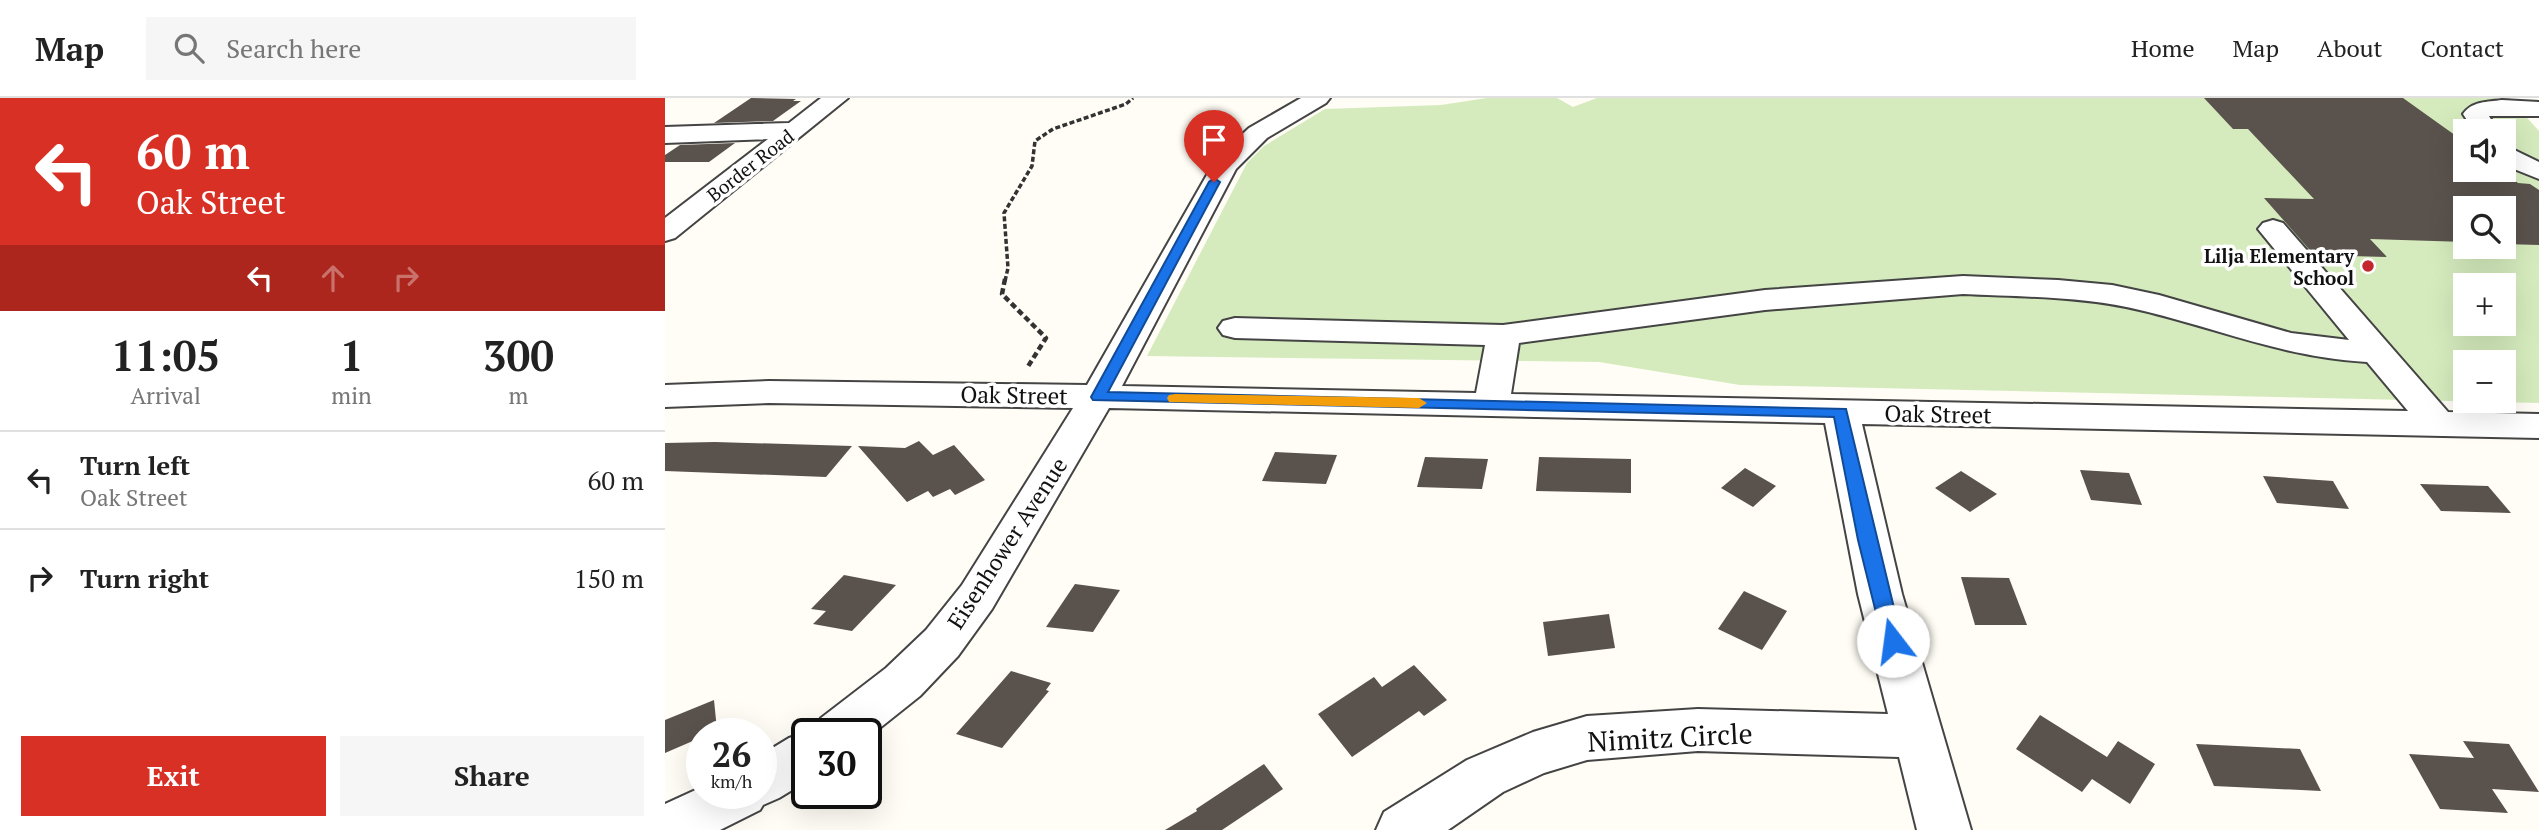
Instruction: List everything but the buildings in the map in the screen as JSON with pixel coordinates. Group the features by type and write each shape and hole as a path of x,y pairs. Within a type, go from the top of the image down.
{"street":[{"name":"Border Road","path":"665,232 836,98"},
{"name":"Eisenhower Avenue","path":"857,718 903,682 949,634 1004,556 1098,397 1225,165 1258,133 1318,98"},
{"path":"2533,98 2539,107"},
{"path":"2476,119 2475,114 2479,110 2539,107"},
{"path":"665,135 795,130"},
{"path":"2516,161 2539,171"},
{"path":"2273,229 2438,424"},
{"path":"1235,328 1503,335 1765,300 1963,285 2045,288 2112,296 2148,302 2287,342 2326,349 2376,352"},
{"path":"1492,404 1503,335"},
{"name":"Oak Street","path":"665,396 769,392 1010,395 2539,426"},
{"path":"1841,412 1867,540 1944,830"},
{"name":"Nimitz Circle","path":"1403,830 1485,776 1533,754 1587,738 1698,730 1918,736"},
{"path":"666,830 709,809"}],"path":[{"path":"1010,395 1046,338 1002,294 1008,268 1004,213 1032,166 1035,141 1053,129 1126,104 1133,98"}],"green space":[{"path":"1487,98 1557,98 1573,107 1597,98 2509,98 2539,131 2539,403 2516,402 2516,350 2453,350 2453,401 1740,385 1599,362 1147,356 1247,163 1264,146 1325,109 1441,105"}],"slow traffic":[{"path":"1175,398 1419,403"}],"place":[{"name":"Lilja Elementary School","path":"2368,266"}],"route":[{"path":"1214,182 1098,397 1841,412 1867,540 1893,641"}]}
